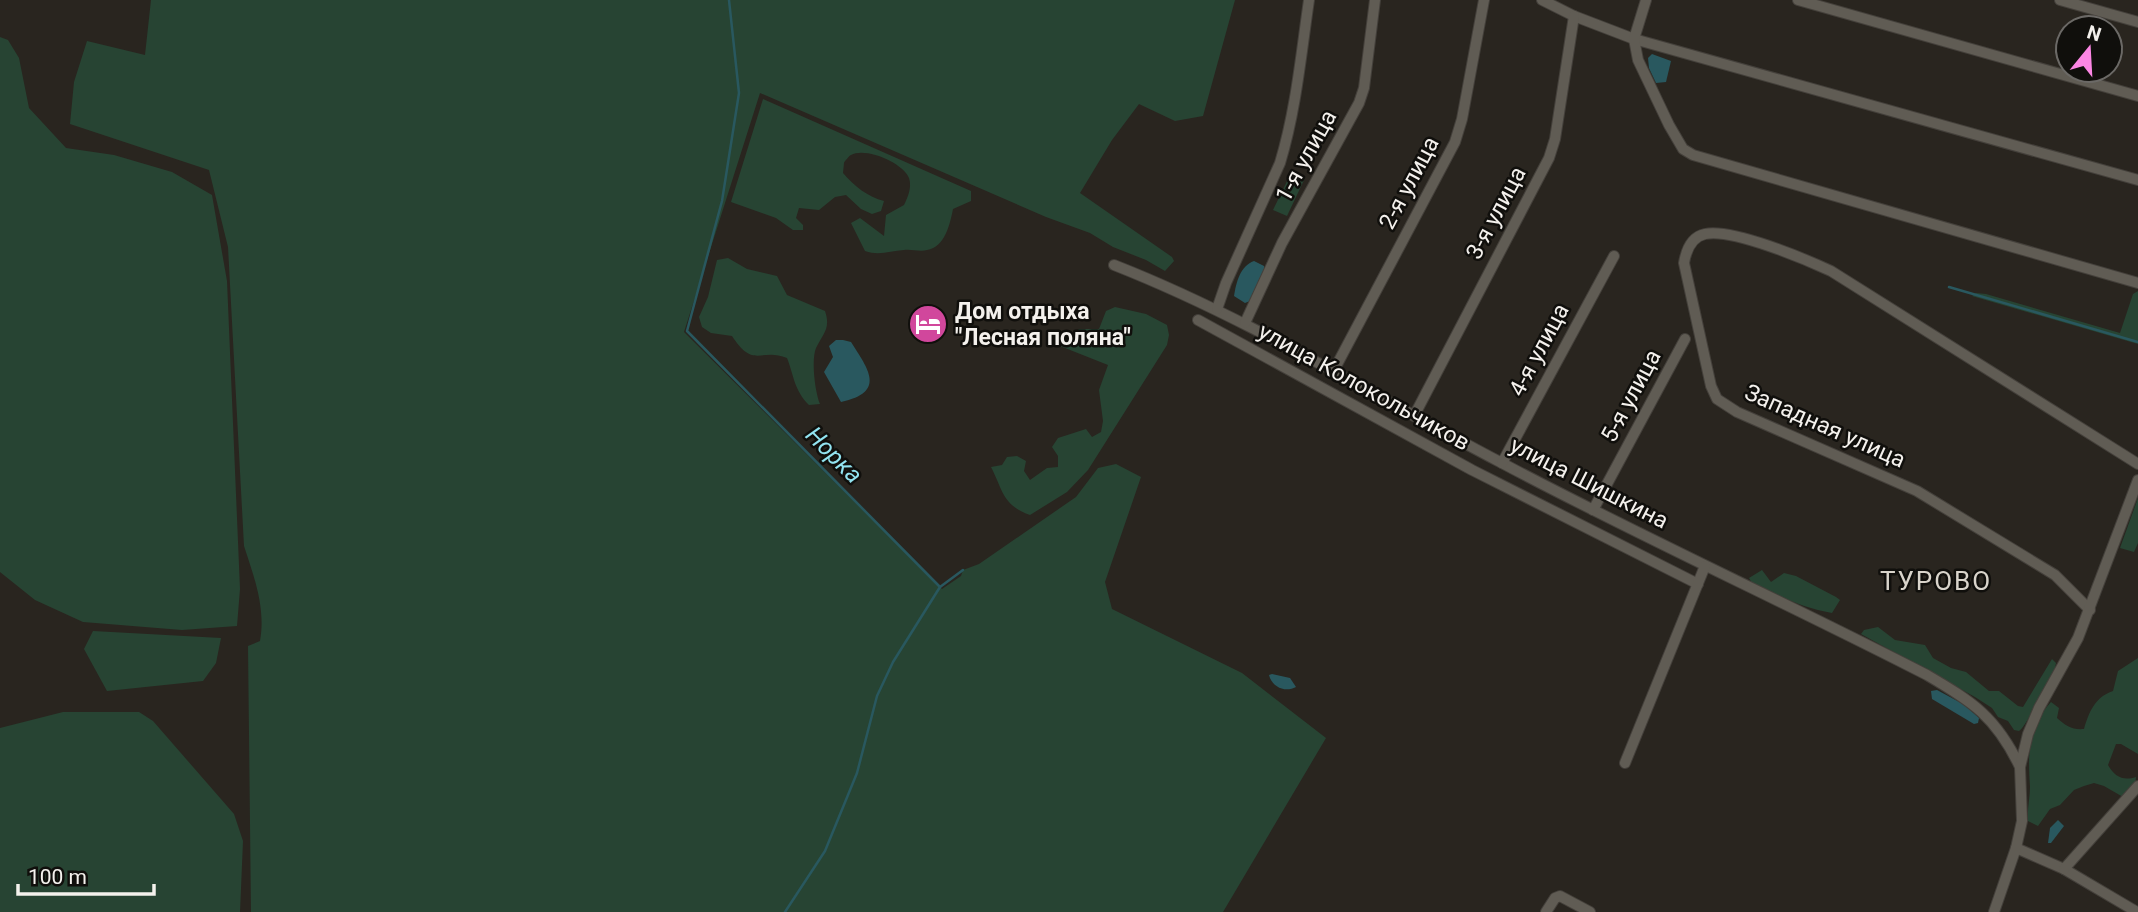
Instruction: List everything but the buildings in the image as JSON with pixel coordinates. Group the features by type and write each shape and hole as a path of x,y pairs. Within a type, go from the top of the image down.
{"street":[{"path":"1217,309 1280,163 1298,82 1309,0"},
{"name":"1-я улица","path":"1245,323 1282,243 1359,103 1364,88 1375,0"},
{"name":"2-я улица","path":"1333,372 1455,142 1461,127 1484,0"},
{"path":"1542,0 1574,16 1634,39 2138,180"},
{"path":"1646,0 1634,39 1638,60 1683,149 1693,155 2138,283"},
{"path":"1798,0 2138,96"},
{"path":"2060,0 2138,22"},
{"name":"3-я улица","path":"1414,416 1549,158 1555,139 1574,16"},
{"name":"Западная улица","path":"2090,610 2055,575 1917,491 1737,412 1717,399 1684,263 1691,243 1697,236 1717,233 1776,249 1831,271 2138,464"},
{"name":"4-я улица","path":"1502,463 1614,256"},
{"name":"улица Шишкина","path":"1114,265 1245,323 1502,463 1705,566 1849,635 1954,691 1986,714 2010,744 2020,766"},
{"name":"улица Колокольчиков","path":"1198,320 1472,470 1699,584"},
{"name":"5-я улица","path":"1593,510 1685,339"},
{"path":"1994,912 2016,848 2022,821 2020,766 2028,734 2039,708 2078,638 2138,480"},
{"path":"1625,763 1705,566"},
{"path":"2064,869 2138,786"},
{"path":"2016,848 2064,869 2137,912"},
{"path":"1546,912 1555,898 1560,896 1590,912"}],"green space":[{"path":"151,0 1235,0 1203,116 1175,121 1139,104 1112,140 1080,193 1172,257 1174,261 1165,271 1090,233 1046,217 760,93 684,332 942,589 961,576 963,570 979,564 1076,497 1098,468 1116,464 1141,477 1105,582 1112,609 1242,673 1326,738 1223,912 251,912 248,646 260,641 261,617 258,593 244,546 228,247 209,170 70,124 74,82 87,41 145,55"},
{"path":"0,37 8,40 19,58 29,108 66,148 114,155 172,172 212,195 227,281 240,589 237,626 182,630 83,622 35,600 0,572"},
{"path":"763,99 971,191 971,201 953,209 946,234 933,248 924,251 880,253 865,251 851,223 860,218 884,236 886,215 904,205 910,188 909,178 900,167 883,158 858,153 850,155 844,163 843,173 852,182 867,194 884,201 881,211 872,214 861,209 846,195 835,197 819,210 799,208 796,218 803,225 803,230 793,230 776,218 731,202"},
{"path":"1292,171 1305,178 1287,216 1273,210"},
{"path":"728,258 747,269 777,276 787,295 825,311 827,327 816,348 814,360 815,384 820,404 809,405 804,399 797,388 787,358 778,355 752,355 732,336 711,333 702,327 699,317 708,297 717,260"},
{"path":"2138,291 2138,344 1972,296 1976,293 1986,294 2120,333 2133,294"},
{"path":"1115,307 1146,314 1167,325 1167,345 1088,470 1067,492 1030,515 1014,507 1004,496 991,467 1002,465 1007,457 1017,456 1026,461 1024,471 1030,480 1047,468 1058,467 1058,456 1052,447 1058,438 1086,429 1092,437 1101,432 1103,421 1099,390 1108,365 1060,346 1079,329 1099,329 1106,311"},
{"path":"2138,498 2138,543 2134,552 2120,548"},
{"path":"1762,570 1771,582 1784,573 1796,576 1840,600 1832,613 1791,601 1752,583 1749,578"},
{"path":"1878,627 1895,640 1925,645 1933,658 1951,668 1966,672 1989,691 1999,691 2018,706 2023,707 2052,659 2056,663 2055,668 2027,721 2019,731 2014,730 2008,721 1998,717 1992,708 1975,697 1861,634 1864,630"},
{"path":"93,631 221,638 216,663 203,681 107,691 84,649"},
{"path":"2138,658 2138,754 2116,744 2108,765 2120,777 2136,777 2135,786 2123,797 2094,783 2084,786 2074,790 2060,805 2050,809 2038,826 2028,821 2029,752 2033,732 2043,712 2051,702 2059,708 2057,718 2060,721 2073,728 2084,729 2094,706 2102,697 2113,691 2118,671"},
{"path":"63,712 139,712 153,721 234,814 243,841 240,912 0,912 0,728"}],"water":[{"path":"1652,54 1671,61 1666,82 1656,83 1649,68 1648,58"},
{"path":"1254,261 1264,266 1264,269 1250,301 1245,303 1234,296 1235,291 1242,271"},
{"path":"836,340 851,342 870,378 869,386 864,392 841,402 824,372 833,357 829,346"},
{"path":"1269,675 1290,678 1296,687 1280,688 1273,683"},
{"path":"1937,690 1963,704 1979,718 1978,723 1974,724 1932,699 1931,691"},
{"path":"2058,820 2064,826 2051,843 2048,843 2050,828"}],"waterway":[{"name":"Норка","path":"729,0 739,93 722,201 687,331 940,587 893,662 877,696 857,773 825,851 785,912"},
{"path":"1949,287 2138,342"},
{"path":"940,587 963,570"}],"place":[{"name":"Дом отдыха \"Лесная поляна\"","path":"928,324"}],"district":[{"name":"ТУРОВО","path":"1936,581"}]}
